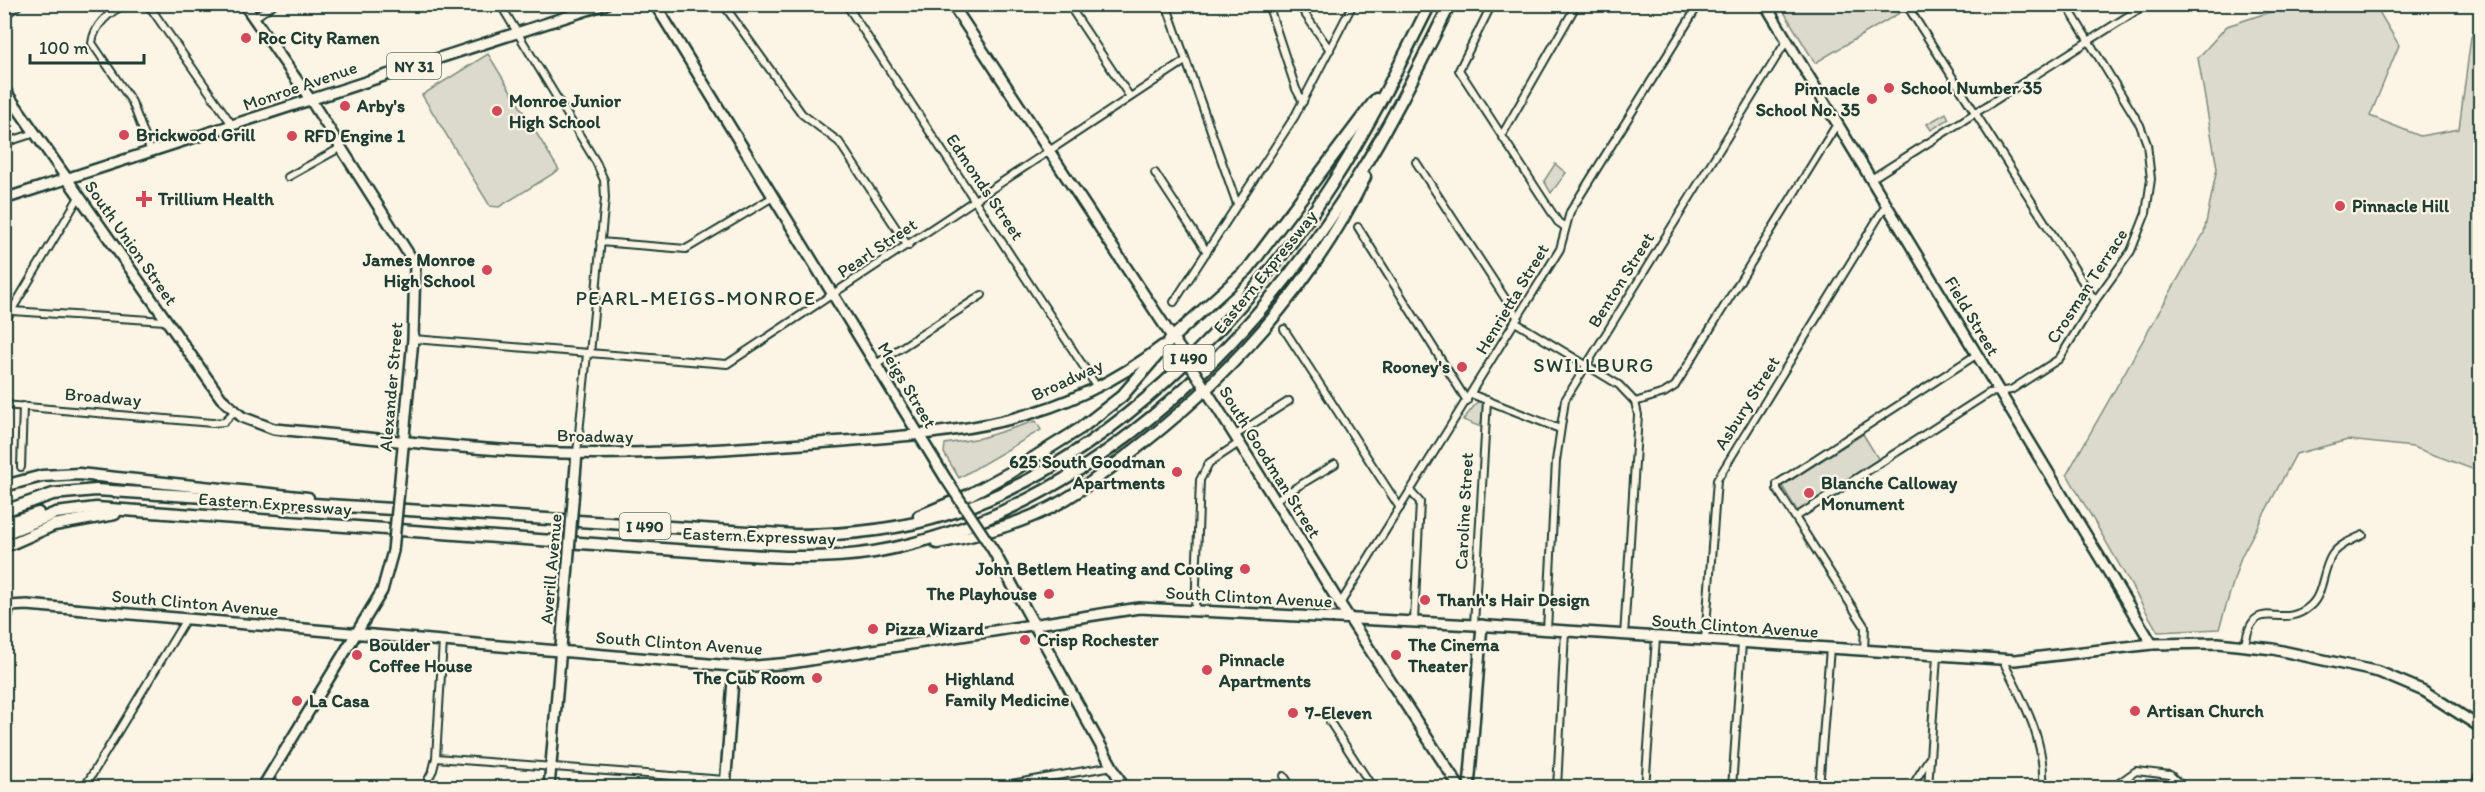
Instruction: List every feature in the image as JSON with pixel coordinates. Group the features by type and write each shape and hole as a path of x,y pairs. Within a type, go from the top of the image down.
{"highway":[{"name":"Eastern Expressway","path":"4,511 47,496 96,490 261,502 413,509 769,535 823,535 878,529 954,512 1023,482 1093,438 1168,377 1228,318 1290,244 1352,152 1399,67 1429,4"},
{"name":"Eastern Expressway","path":"4,534 49,515 90,508 760,556 830,556 872,552 953,531 1018,505 1078,471 1150,416 1217,355 1282,283 1340,205 1397,110 1451,4"},
{"path":"878,529 934,511 969,495 1063,441 1122,396 1173,337 1248,269 1399,67"},
{"path":"872,552 955,539 1045,510 1120,460 1204,388 1276,314 1315,265 1350,207 1397,110"},
{"path":"4,486 35,477 79,474 413,509"},
{"path":"4,524 48,511 90,508"},
{"path":"4,547 28,534 67,521 111,514 164,512"}],"street":[{"path":"4,16 20,4"},
{"path":"127,4 115,11 98,27 93,39 93,48 132,102 151,152"},
{"path":"145,4 152,10 234,126"},
{"name":"Alexander Street","path":"244,4 310,99 415,264 413,339 393,551 382,591 264,787"},
{"path":"254,18 274,4"},
{"name":"Averill Avenue","path":"500,4 596,162 604,180 589,354 577,453 549,788"},
{"name":"Monroe Avenue","path":"4,199 606,4"},
{"name":"Meigs Street","path":"655,4 918,435 993,550 1037,625 1124,788"},
{"path":"723,4 802,114 839,142 908,246"},
{"name":"Edmonds Street","path":"846,4 1097,387"},
{"name":"South Goodman Street","path":"952,4 1173,337 1340,604 1460,788"},
{"path":"1068,4 1130,97"},
{"path":"1167,4 1185,61 1237,204"},
{"path":"1268,4 1296,89 1303,102"},
{"path":"1298,4 1329,50"},
{"path":"1174,302 1303,102 1353,4"},
{"path":"1492,4 1458,70 1558,222 1565,227"},
{"path":"1502,135 1577,4"},
{"name":"Henrietta Street","path":"1340,604 1560,249 1570,212 1699,4"},
{"name":"Field Street","path":"1765,4 2152,644"},
{"path":"1906,4 2095,301"},
{"name":"Crosman Terrace","path":"1796,517 1989,393 2011,390 2059,359 2135,243 2146,213 2151,178 2146,144 2140,125 2066,4"},
{"path":"1870,179 1976,115 2147,4"},
{"name":"Benton Street","path":"1547,630 1560,429 1565,400 1787,40"},
{"name":"Pearl Street","path":"413,339 727,364 1185,61"},
{"name":"South Union Street","path":"4,89 201,373 234,412"},
{"path":"1635,402 1664,393 1675,386 1837,124"},
{"path":"4,143 35,133"},
{"path":"288,177 340,148"},
{"path":"1416,162 1516,320 1619,385 1635,402 1638,415 1624,636"},
{"path":"1155,173 1207,252"},
{"path":"600,242 686,249 773,196"},
{"path":"4,323 79,197"},
{"name":"Asbury Street","path":"1705,640 1717,480 1886,205"},
{"path":"1358,227 1467,401"},
{"path":"876,364 982,295"},
{"path":"12,311 165,321"},
{"path":"1284,329 1400,508"},
{"name":"Broadway","path":"4,405 212,423 224,422 234,412 274,429 403,441 577,453 688,453 980,428 1034,414 1097,387 1135,365 1173,337"},
{"path":"1864,651 1865,627 1777,489 1778,484 1976,355"},
{"path":"1471,394 1560,429"},
{"path":"1195,610 1200,480 1209,463 1289,400"},
{"name":"Caroline Street","path":"1469,788 1478,625 1486,400"},
{"path":"21,467 23,406"},
{"path":"1275,501 1335,464"},
{"path":"1410,491 1420,502 1414,621"},
{"path":"2245,645 2248,625 2253,619 2261,616 2287,617 2309,607 2316,597 2333,554 2362,535"},
{"name":"South Clinton Avenue","path":"6,607 27,605 734,667 791,663 1138,608 1414,621 2002,659 2043,659 2152,644 2245,645 2343,663 2395,678 2444,703 2481,727"},
{"path":"4,629 9,619 6,607"},
{"path":"84,788 186,619"},
{"path":"1557,788 1566,631"},
{"path":"1645,788 1656,638"},
{"path":"424,788 436,758 443,641"},
{"path":"1732,788 1742,643"},
{"path":"1819,788 1830,648"},
{"path":"1928,788 1937,656"},
{"path":"2002,659 2036,730 2043,765 2043,788"},
{"path":"436,758 725,784 734,667"},
{"path":"1330,722 1373,788"},
{"path":"1911,788 1930,757"},
{"path":"988,788 1113,766"},
{"path":"2112,788 2136,771 2170,775 2184,788"},
{"path":"1284,776 1292,788"},
{"path":"2477,788 2481,776"}],"shaded area":[{"path":"2282,4 2375,5 2399,45 2370,116 2420,136 2459,129 2471,37 2480,18 2480,472 2413,447 2348,440 2296,454 2241,557 2219,629 2158,632 2067,474 2204,233 2217,168 2198,58 2227,26 2276,10"},
{"path":"1796,5 1896,5 1901,12 1815,63 1784,12"},
{"path":"488,54 559,170 499,207 490,206 422,95"},
{"path":"1946,113 1949,119 1931,130 1927,124"},
{"path":"1555,164 1566,173 1551,193 1544,181"},
{"path":"1479,400 1483,403 1481,427 1463,420"},
{"path":"1036,421 1041,430 959,478 944,453 945,444 981,438"},
{"path":"1863,434 1879,460 1798,512 1782,486"}],"place":[{"name":"Roc City Ramen","path":"246,38"},
{"name":"School Number 35","path":"1889,88"},
{"name":"Pinnacle School No. 35","path":"1872,99"},
{"name":"Arby's","path":"345,106"},
{"name":"Monroe Junior High School","path":"497,111"},
{"name":"Brickwood Grill","path":"124,135"},
{"name":"RFD Engine 1","path":"292,136"},
{"name":"Trillium Health","path":"144,199"},
{"name":"Pinnacle Hill","path":"2340,206"},
{"name":"James Monroe High School","path":"487,270"},
{"name":"Rooney's","path":"1462,367"},
{"name":"625 South Goodman Apartments","path":"1177,472"},
{"name":"Blanche Calloway Monument","path":"1809,493"},
{"name":"John Betlem Heating and Cooling","path":"1245,569"},
{"name":"The Playhouse","path":"1049,594"},
{"name":"Thanh's Hair Design","path":"1425,600"},
{"name":"Pizza Wizard","path":"873,629"},
{"name":"Crisp Rochester","path":"1025,640"},
{"name":"Boulder Coffee House","path":"357,655"},
{"name":"The Cinema Theater","path":"1396,655"},
{"name":"Pinnacle Apartments","path":"1207,670"},
{"name":"The Cub Room","path":"817,678"},
{"name":"Highland Family Medicine","path":"933,689"},
{"name":"La Casa","path":"297,701"},
{"name":"Artisan Church","path":"2135,711"},
{"name":"7-Eleven","path":"1293,713"}],"district":[{"name":"PEARL-MEIGS-MONROE","path":"696,298"},
{"name":"SWILLBURG","path":"1594,365"}]}
